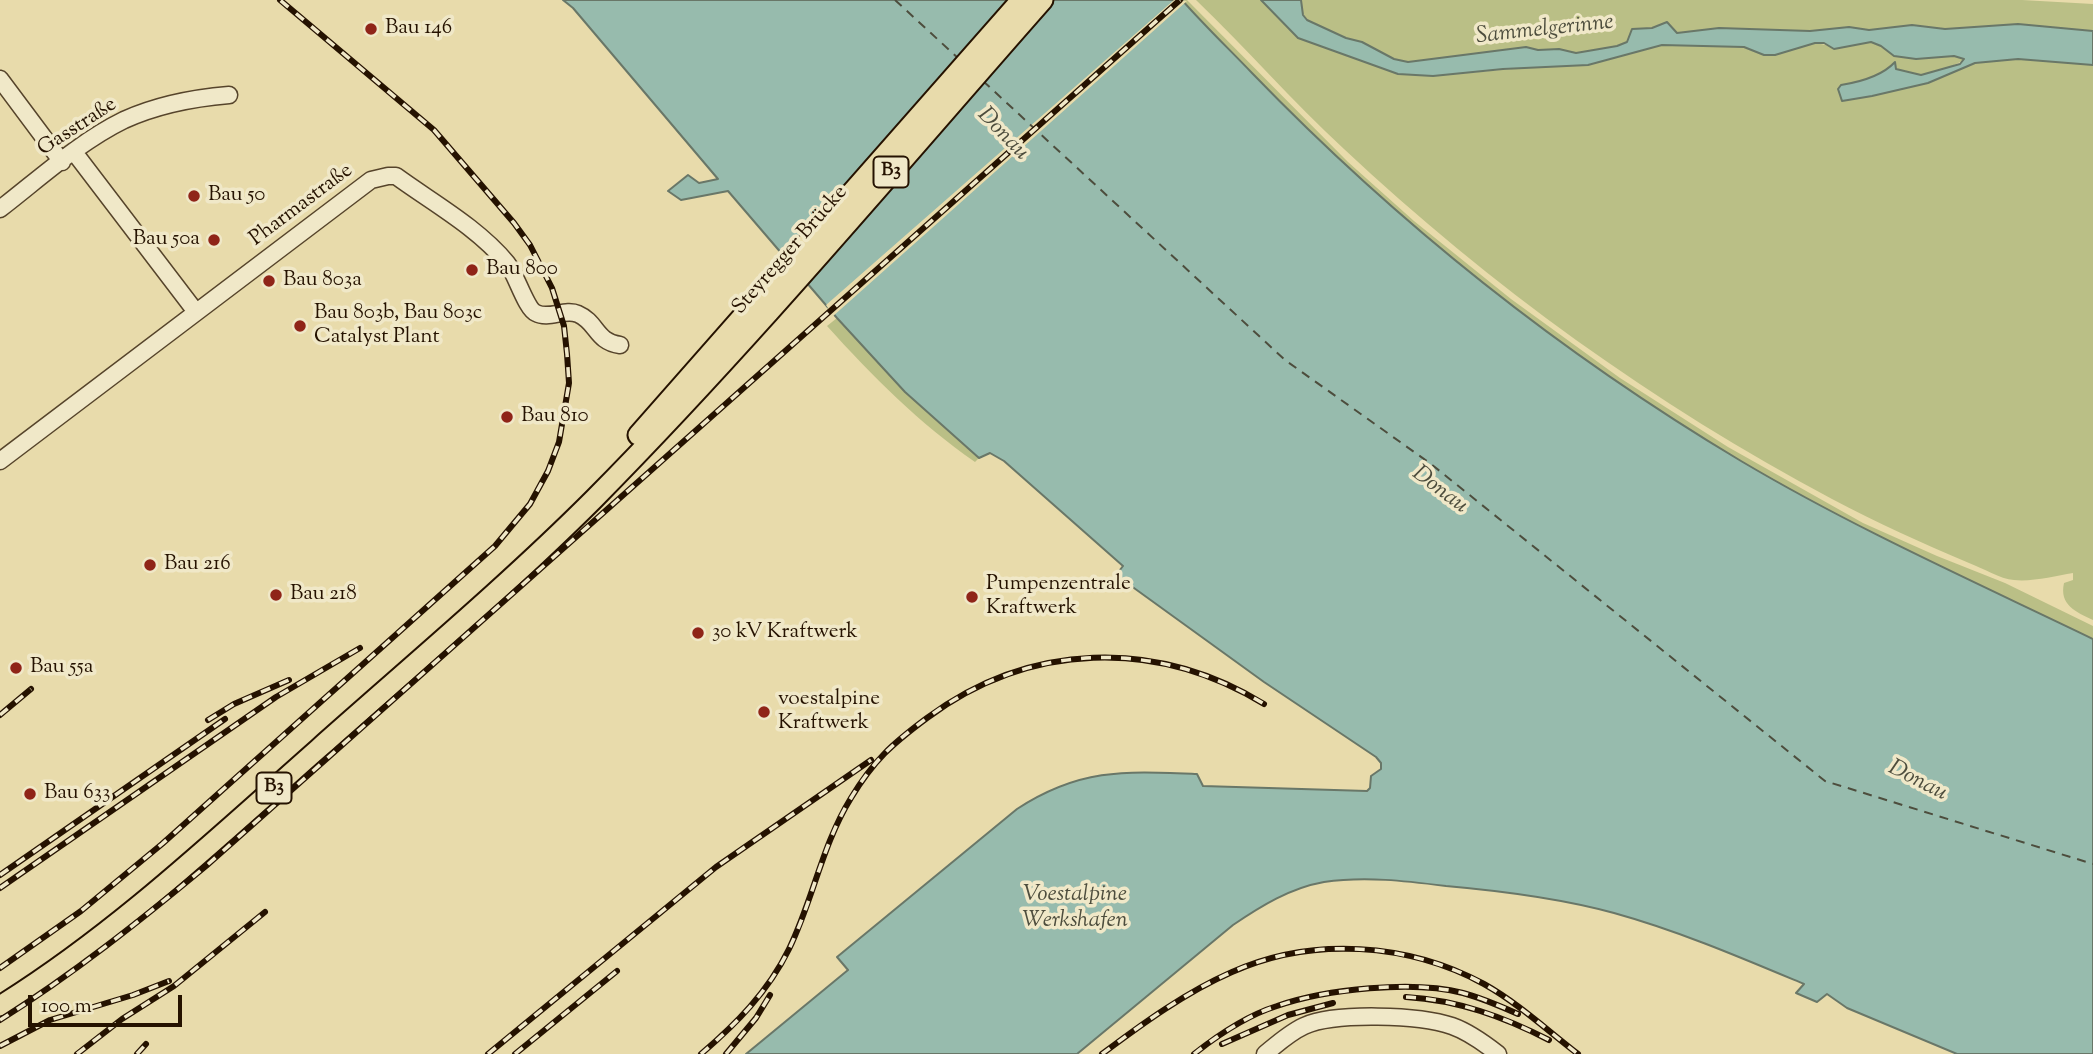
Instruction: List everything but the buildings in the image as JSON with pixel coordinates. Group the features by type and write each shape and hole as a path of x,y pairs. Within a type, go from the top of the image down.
{"main road":[{"name":"Steyregger Brücke","path":"734,338 1021,0"},
{"name":"Steyregger Brücke","path":"734,338 1043,0"},
{"name":"B3","path":"0,992 60,951 140,890 491,580 584,492 734,338"},
{"name":"B3","path":"0,1006 75,955 157,891 491,596 594,499 734,338"}],"street":[{"path":"0,79 196,312"},
{"name":"Gasstraße","path":"0,209 102,132 143,112 195,99 229,95"},
{"name":"Pharmastraße","path":"0,461 371,180 388,176 396,176 493,248 516,276 527,303 536,313 543,315 575,312 584,317 610,344 620,345"},
{"path":"1265,1054 1286,1037 1306,1026 1342,1018 1414,1018 1432,1021 1470,1034 1498,1054"}],"green space":[{"path":"1182,0 1187,0 1348,162 1414,221 1511,299 1620,378 1728,447 1863,523 2005,583 2093,626 2093,639 1915,554 1784,486 1675,420 1609,376 1484,283 1364,182 1307,128"},
{"path":"1196,0 1261,0 1298,38 1398,74 1433,76 1602,61 1662,45 1744,47 1764,55 1775,55 1816,43 1840,48 1871,42 1894,56 1916,59 1954,56 1965,59 1926,75 1899,70 1892,64 1888,70 1859,82 1842,101 1928,83 1975,63 2018,59 2093,65 2093,620 2075,611 2066,602 2064,583 2073,580 2073,573 2021,580 1997,576 1849,508 1766,463 1638,383 1516,295 1400,200 1325,131"},
{"path":"1301,0 2022,0 2093,4 2093,31 2018,24 1945,29 1912,25 1869,30 1849,27 1810,31 1719,28 1677,33 1659,27 1632,29 1627,42 1576,53 1526,47 1408,62 1394,59 1362,42 1346,38 1307,20 1303,15"},
{"path":"837,318 905,392 979,458 975,462 916,415 861,363 827,326"}],"water":[{"path":"563,0 1182,0 1307,128 1364,182 1484,283 1609,376 1675,420 1784,486 1915,554 2093,639 2093,1054 1957,1054 1847,1008 1827,994 1817,1002 1796,993 1804,984 1710,945 1638,920 1573,903 1531,896 1370,879 1339,880 1311,885 1288,893 1254,911 1233,925 1077,1054 746,1054 848,970 837,957 1017,809 1040,796 1083,779 1147,772 1197,774 1203,786 1367,791 1370,788 1371,776 1381,769 1381,763 1116,575 1123,566 1004,461 990,453 979,458 905,392 837,318 728,191 681,200 668,191 688,175 699,183 718,179 573,8"},
{"path":"1261,0 1301,0 1303,15 1307,20 1346,38 1362,42 1394,59 1408,62 1526,47 1576,53 1617,46 1627,42 1632,29 1652,28 1667,22 1677,33 1719,28 1810,31 1849,27 1869,30 1912,25 1945,29 2018,24 2093,31 2093,65 2018,59 1975,63 1928,83 1842,101 1838,89 1841,85 1870,78 1895,62 1896,69 1921,75 1960,64 1964,59 1954,56 1916,59 1894,56 1871,42 1834,49 1824,43 1815,43 1775,55 1764,55 1744,47 1662,45 1588,65 1433,76 1398,74 1298,38"}],"pier":[{"path":"1174,0 1187,1 832,317 826,310 826,305"}],"ferry route":[{"path":"895,0 959,59"},
{"path":"983,81 1285,360 1431,464 1825,781 2093,864"}],"railway":[{"path":"0,968 81,911 162,844 495,546 530,504 548,471 559,442 569,383 564,326 552,288 530,245 434,130 280,0"},
{"path":"0,1020 106,946 206,866 1180,0"},
{"path":"0,888 276,697 360,648"},
{"path":"701,1054 750,1006 781,965 797,930 832,835 851,798 868,773 904,736 966,693 1008,674 1050,663 1093,658 1137,659 1180,668 1223,683 1264,704"},
{"path":"208,720 234,704 289,680"},
{"path":"0,715 31,689"},
{"path":"0,875 225,719"},
{"path":"488,1054 716,867 871,760"},
{"path":"77,1054 122,1019 174,986 265,912"},
{"path":"1102,1054 1181,999 1232,972 1263,960 1327,949 1392,953 1455,970 1484,984 1521,1008 1578,1054"},
{"path":"515,1054 617,971"},
{"path":"0,1046 50,1020 169,981"},
{"path":"1194,1054 1234,1026 1266,1010 1297,1000 1344,991 1395,987 1443,989 1477,997 1518,1014"},
{"path":"726,1054 756,1018 770,995"},
{"path":"1406,997 1444,1002 1480,1011 1549,1040"},
{"path":"1222,1044 1288,1015 1333,1003"},
{"path":"137,1054 146,1044"}],"place":[{"name":"Bau 146","path":"371,29"},
{"name":"Bau 50","path":"194,196"},
{"name":"Bau 50a","path":"214,240"},
{"name":"Bau 800","path":"472,270"},
{"name":"Bau 803a","path":"269,281"},
{"name":"Bau 803b, Bau 803c Catalyst Plant","path":"300,326"},
{"name":"Bau 810","path":"507,417"},
{"name":"Bau 216","path":"150,565"},
{"name":"Bau 218","path":"276,595"},
{"name":"Pumpenzentrale Kraftwerk","path":"972,597"},
{"name":"30 kV Kraftwerk","path":"698,633"},
{"name":"Bau 55a","path":"16,668"},
{"name":"voestalpine Kraftwerk","path":"764,712"},
{"name":"Bau 633","path":"30,794"}],"water label":[{"name":"Sammelgerinne","path":"1545,31"},
{"name":"Donau","path":"1002,135"},
{"name":"Donau","path":"1439,491"},
{"name":"Donau","path":"1917,782"},
{"name":"Voestalpine Werkshafen","path":"1075,909"}]}
